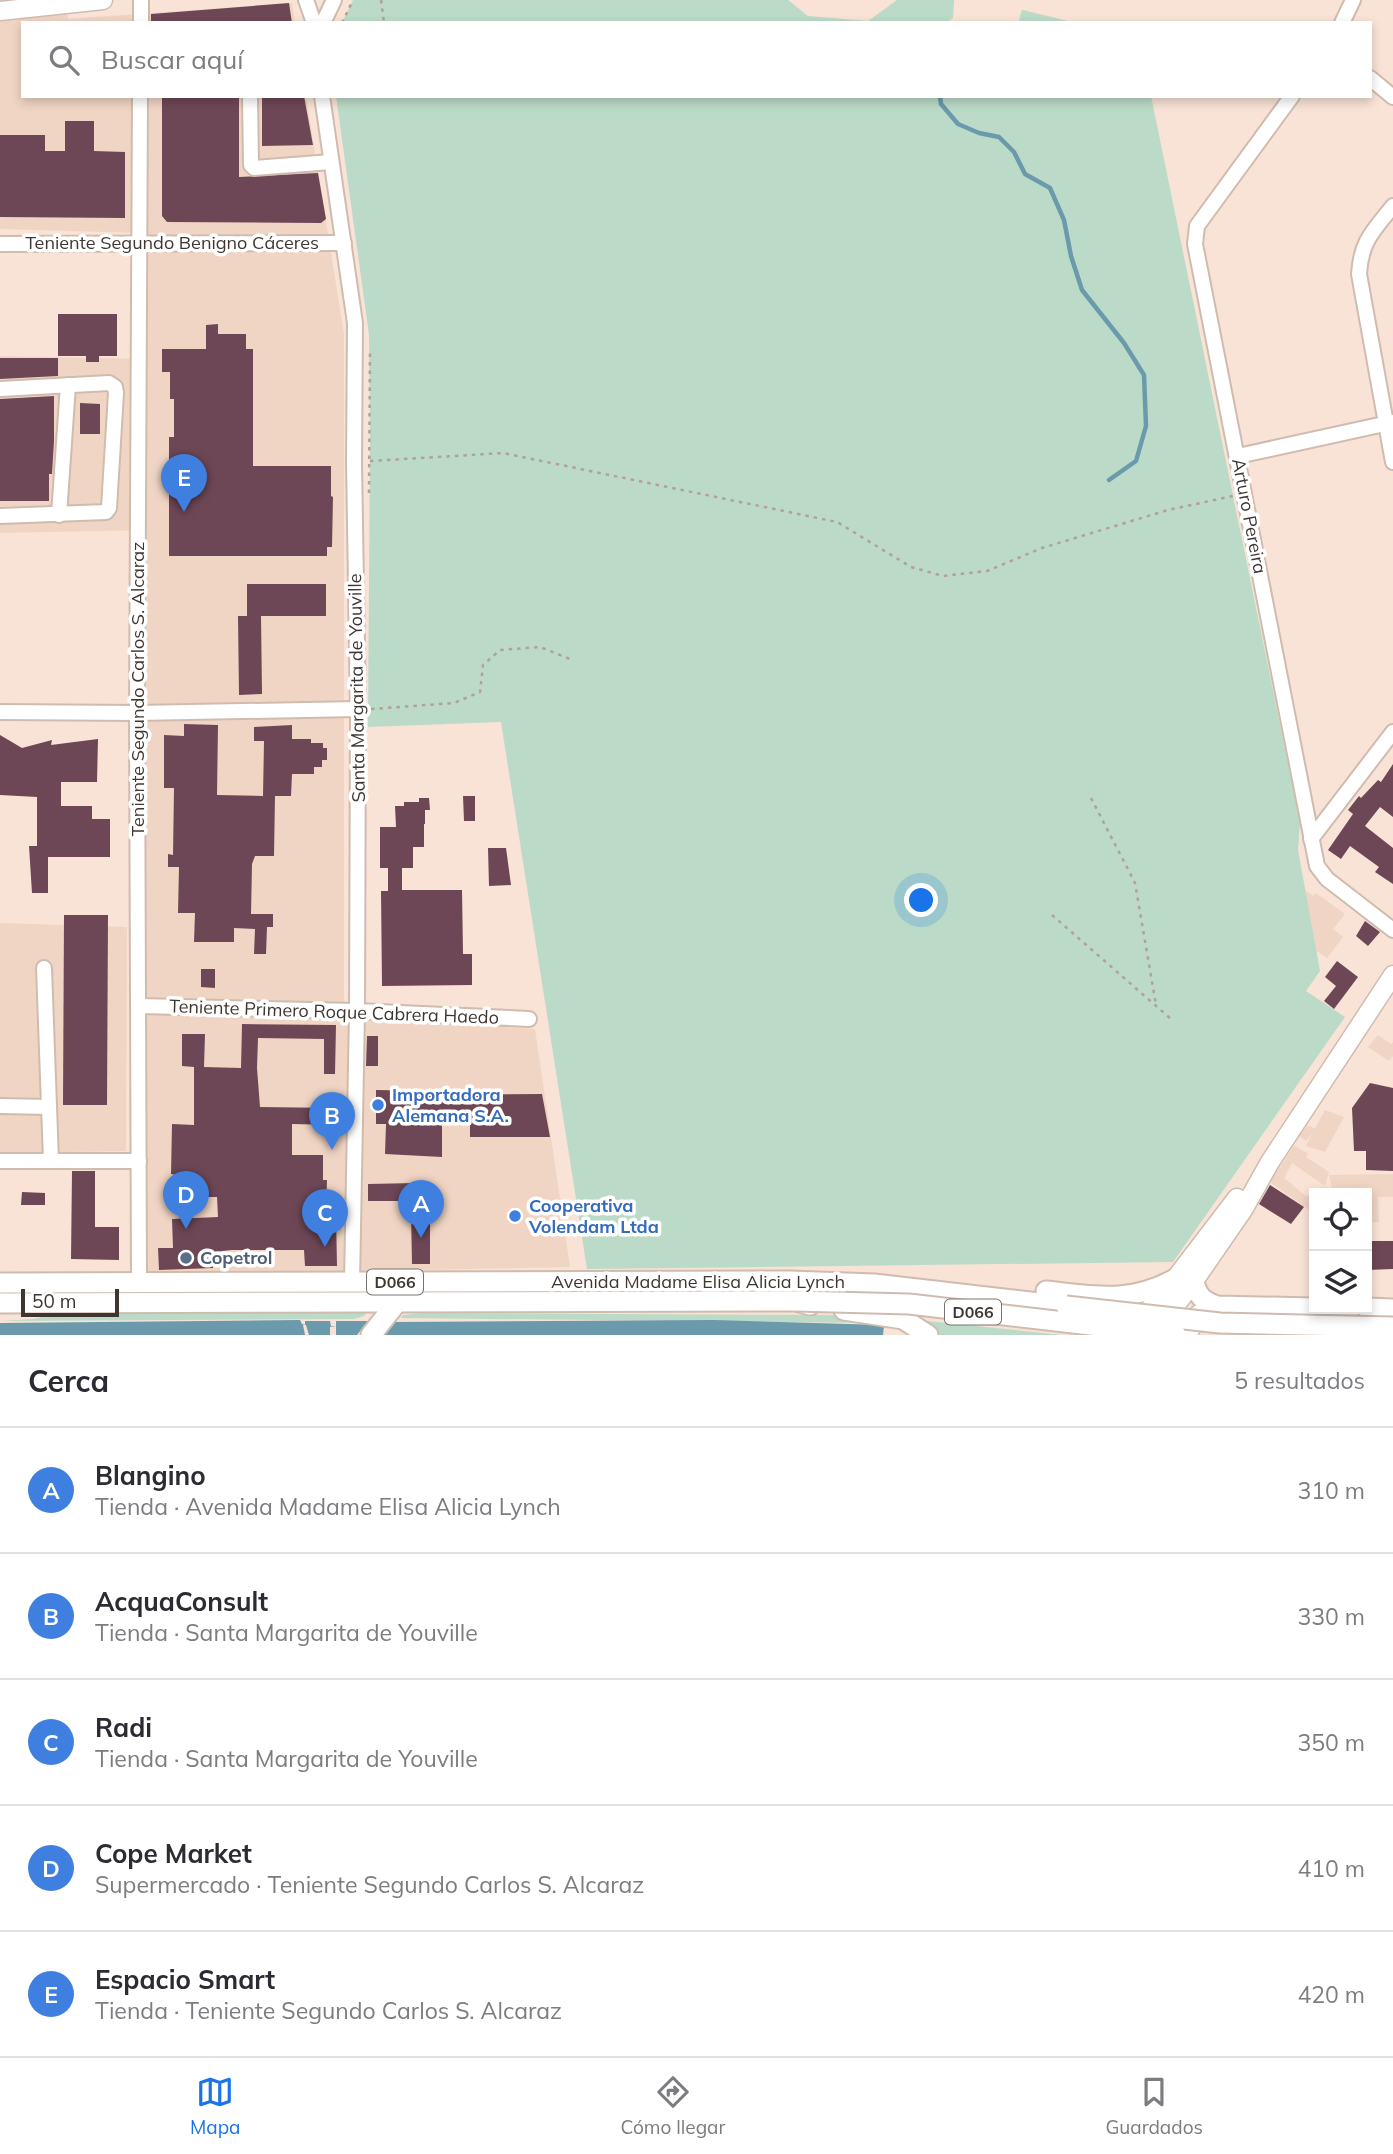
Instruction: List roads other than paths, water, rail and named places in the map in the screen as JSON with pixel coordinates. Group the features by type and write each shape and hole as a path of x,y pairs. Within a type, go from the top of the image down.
{"highway":[{"path":"790,1281 851,1276 1122,1297 1149,1292 1185,1280 1206,1303 1217,1306 1309,1308"},
{"name":"Avenida Madame Elisa Alicia Lynch","path":"0,1283 790,1281 874,1284 1220,1322 1393,1327"},
{"path":"371,1335 397,1301"},
{"name":"Avenida Madame Elisa Alicia Lynch","path":"0,1303 795,1301 909,1304 1176,1335"},
{"path":"795,1301 906,1327 928,1335"},
{"path":"1372,1308 1393,1309"}],"main road":[{"path":"7,7 103,0"},
{"path":"1129,1335 1185,1280 1242,1210 1270,1162 1393,975"},
{"path":"1153,1335 1185,1280"},
{"path":"1187,1335 1199,1314 1217,1306"}],"street":[{"path":"141,0 141,21"},
{"path":"306,0 313,21"},
{"path":"324,21 334,0"},
{"path":"1343,21 1353,0"},
{"path":"1372,80 1393,97"},
{"name":"Teniente Segundo Carlos S. Alcaraz","path":"139,1283 137,713 140,98"},
{"path":"250,98 251,164 254,168 331,162"},
{"name":"Santa Margarita de Youville","path":"322,98 355,323 354,462 364,709 352,1283"},
{"name":"Arturo Pereira","path":"1291,98 1213,202 1198,226 1195,244 1317,866 1327,879 1393,930"},
{"path":"1393,206 1369,236 1360,256 1360,274 1389,423 1393,462"},
{"name":"Teniente Segundo Benigno Cáceres","path":"0,244 344,243"},
{"path":"0,389 109,383 115,387 109,508 103,514 0,516 0,523"},
{"path":"59,515 68,385"},
{"path":"1238,456 1389,423"},
{"path":"0,712 137,713 364,709"},
{"path":"1311,839 1393,732"},
{"path":"44,968 51,1161"},
{"name":"Teniente Primero Roque Cabrera Haedo","path":"138,1006 357,1011 529,1019"},
{"path":"0,1106 49,1107"},
{"path":"0,1161 139,1161"}],"water":[{"path":"300,1320 305,1325 305,1335 0,1335 0,1323"},
{"path":"714,1320 884,1325 883,1335 383,1335 394,1322"},
{"path":"305,1321 330,1321 331,1326 336,1326 330,1327 330,1335 309,1335"},
{"path":"336,1321 368,1321 357,1335 336,1335"}],"waterway":[{"path":"940,98 941,104 958,124 979,133 999,137 1014,152 1025,174 1050,188 1064,220 1071,256 1082,290 1124,343 1144,375 1146,426 1136,461 1109,480"}],"place":[{"name":"Espacio Smart","path":"184,512"},
{"name":"Importadora Alemana S.A.","path":"378,1105"},
{"name":"AcquaConsult","path":"332,1150"},
{"name":"Cooperativa Volendam Ltda","path":"515,1216"},
{"name":"Cope Market","path":"186,1229"},
{"name":"Blangino","path":"421,1238"},
{"name":"Radi","path":"325,1247"},
{"name":"Copetrol","path":"186,1258"}]}
